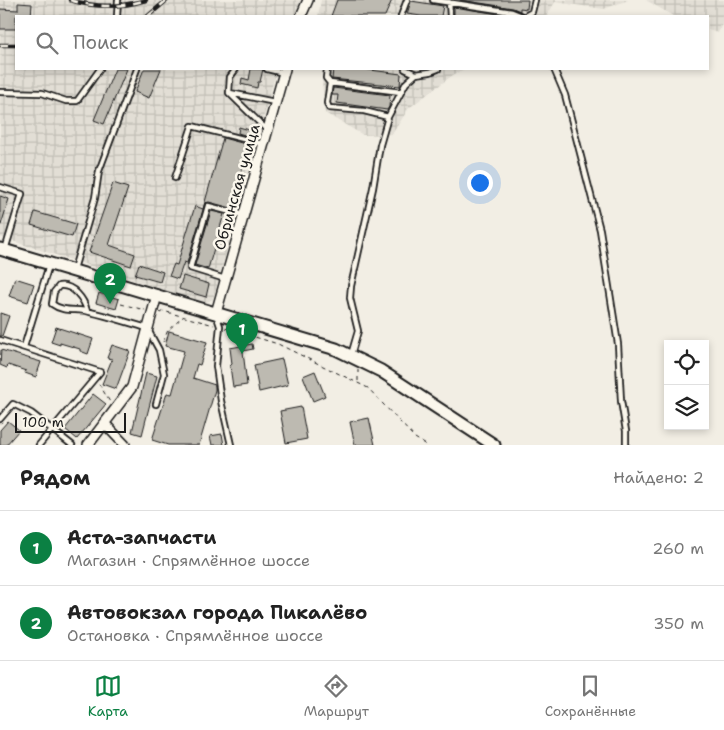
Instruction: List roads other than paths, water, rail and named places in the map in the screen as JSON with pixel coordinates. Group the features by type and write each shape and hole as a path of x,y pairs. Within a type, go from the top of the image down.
{"main road":[{"path":"2,250 319,343 351,355 381,371 494,445"}],"street":[{"path":"301,15 308,0"},
{"name":"Обринская улица","path":"216,313 284,71"},
{"path":"88,445 132,387 157,295"},
{"path":"105,424 125,445"}],"lane":[{"path":"117,15 118,0"},
{"path":"401,15 407,0"},
{"path":"434,0 512,12 520,15"},
{"path":"525,15 532,12 535,0"},
{"path":"449,2 450,15"},
{"path":"0,92 42,93 66,101 77,101 99,70"},
{"path":"73,271 95,198 99,171 137,70"},
{"path":"235,70 230,77 229,93 267,130"},
{"path":"327,70 326,78 330,83 401,92"},
{"path":"407,70 416,74 435,70"},
{"path":"554,70 565,95 600,230 618,344 621,401 626,431 626,445"},
{"path":"351,355 358,331 350,298 351,286 373,188 380,145 388,117 406,83 416,74"},
{"path":"330,83 327,103 329,108 364,111 388,117"},
{"path":"229,93 275,102"},
{"path":"174,178 192,126 263,144"},
{"path":"0,188 22,194 2,250"},
{"path":"225,279 190,268 208,206 243,216"},
{"path":"24,347 50,264"},
{"path":"88,311 74,290 65,285 59,286 54,292 52,304 56,307 72,311 88,311 148,328 159,350 164,374 156,404"},
{"path":"216,313 220,326 216,366 221,401 231,445"},
{"path":"0,340 100,372 39,445"},
{"path":"0,419 13,404 31,413 72,445"}],"railway":[{"path":"70,0 108,6 146,0"},
{"path":"149,15 167,0"},
{"path":"0,45 15,45"}],"place":[{"name":"Автовокзал города Пикалёво","path":"110,304"},
{"name":"Аста-запчасти","path":"242,354"}]}
